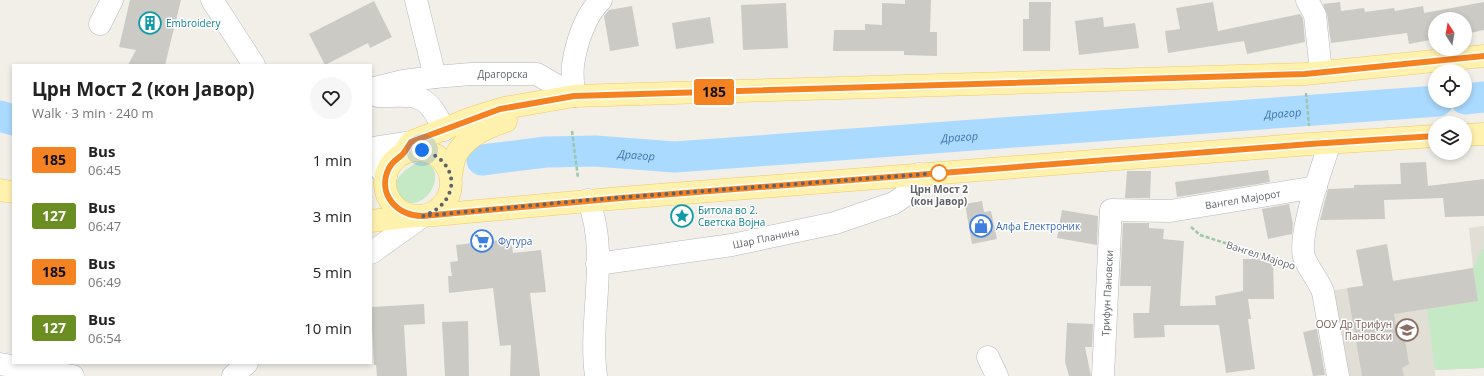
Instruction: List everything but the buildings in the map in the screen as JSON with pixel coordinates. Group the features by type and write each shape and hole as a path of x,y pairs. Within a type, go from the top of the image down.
{"main road":[{"path":"574,96 547,110 506,121 479,132 465,144 455,156 451,175 449,197 443,206 434,212 419,216 404,213 394,207 388,198 385,187 378,184 392,164 407,148 444,130 472,118 504,108 574,96 1321,72 1484,56"},
{"path":"1472,135 1484,134"},
{"path":"372,221 588,200 1428,136"},
{"path":"407,148 412,151 422,150 432,153 447,166 451,175"},
{"path":"0,190 12,192"}],"street":[{"path":"100,24 112,0"},
{"path":"212,0 253,64"},
{"path":"416,0 435,77"},
{"path":"574,96 573,66 578,43 588,20 602,0"},
{"path":"1307,0 1315,15 1321,72"},
{"name":"Драгорска","path":"372,89 403,81 435,77 477,74 537,74 574,96"},
{"path":"372,96 415,96 425,100 432,107 444,130"},
{"path":"1330,143 1316,187 1302,244 1304,256 1310,270 1319,281 1324,292 1338,376"},
{"path":"372,151 407,148"},
{"path":"372,156 378,184"},
{"name":"Шар Планина","path":"597,264 732,245 835,223 894,202 904,196 919,174"},
{"name":"Вангел Маjорот","path":"1170,211 1316,187"},
{"path":"588,200 594,216 597,264 594,340 596,376"},
{"name":"Трифун Пановски","path":"1103,376 1111,210 1170,211"},
{"path":"372,252 419,216"},
{"path":"0,364 73,376"},
{"path":"233,376 246,364"}],"path":[{"path":"1306,96 1309,127"},
{"path":"572,131 578,178"},
{"name":"Вангел Мајоро","path":"1170,211 1200,235 1310,270"}],"shaded area":[{"name":"ООУ Др Трифун Пановски","path":"1484,226 1484,368 1435,370 1435,376 1338,376 1323,292 1473,268 1469,228"}],"green space":[{"path":"421,161 429,164 434,170 434,185 424,198 417,202 404,202 399,199 396,194 395,184 398,178 406,170"},
{"path":"1482,249 1484,249 1484,368 1435,370 1427,309 1478,301 1473,268"}],"waterway":[{"name":"Драгор","path":"1472,98 1484,97"},
{"name":"Драгор","path":"482,160 546,152 595,151 675,157 1428,102"},
{"name":"Драгор","path":"0,116 12,120"}],"bus line":[{"name":"185","path":"1428,136 1310,144 588,200 423,216 414,216 404,213 394,207 388,198 385,187 389,167 403,154 411,142 472,118 500,109 529,102 574,96 994,82 1305,74 1484,56"}],"place":[{"name":"Embroidery","path":"150,23"},
{"name":"Црн Мост 2 (кон Јавор)","path":"939,173"},
{"name":"Битола во 2. Светска Војна","path":"682,216"},
{"name":"Алфа Електроник","path":"981,226"},
{"name":"Футура","path":"482,241"},
{"name":"ООУ Др Трифун Пановски","path":"1407,330"}],"route":[{"path":"422,150 432,153 440,159 447,166 451,175 449,197 443,206 434,212 423,216 588,200 939,173"}]}
